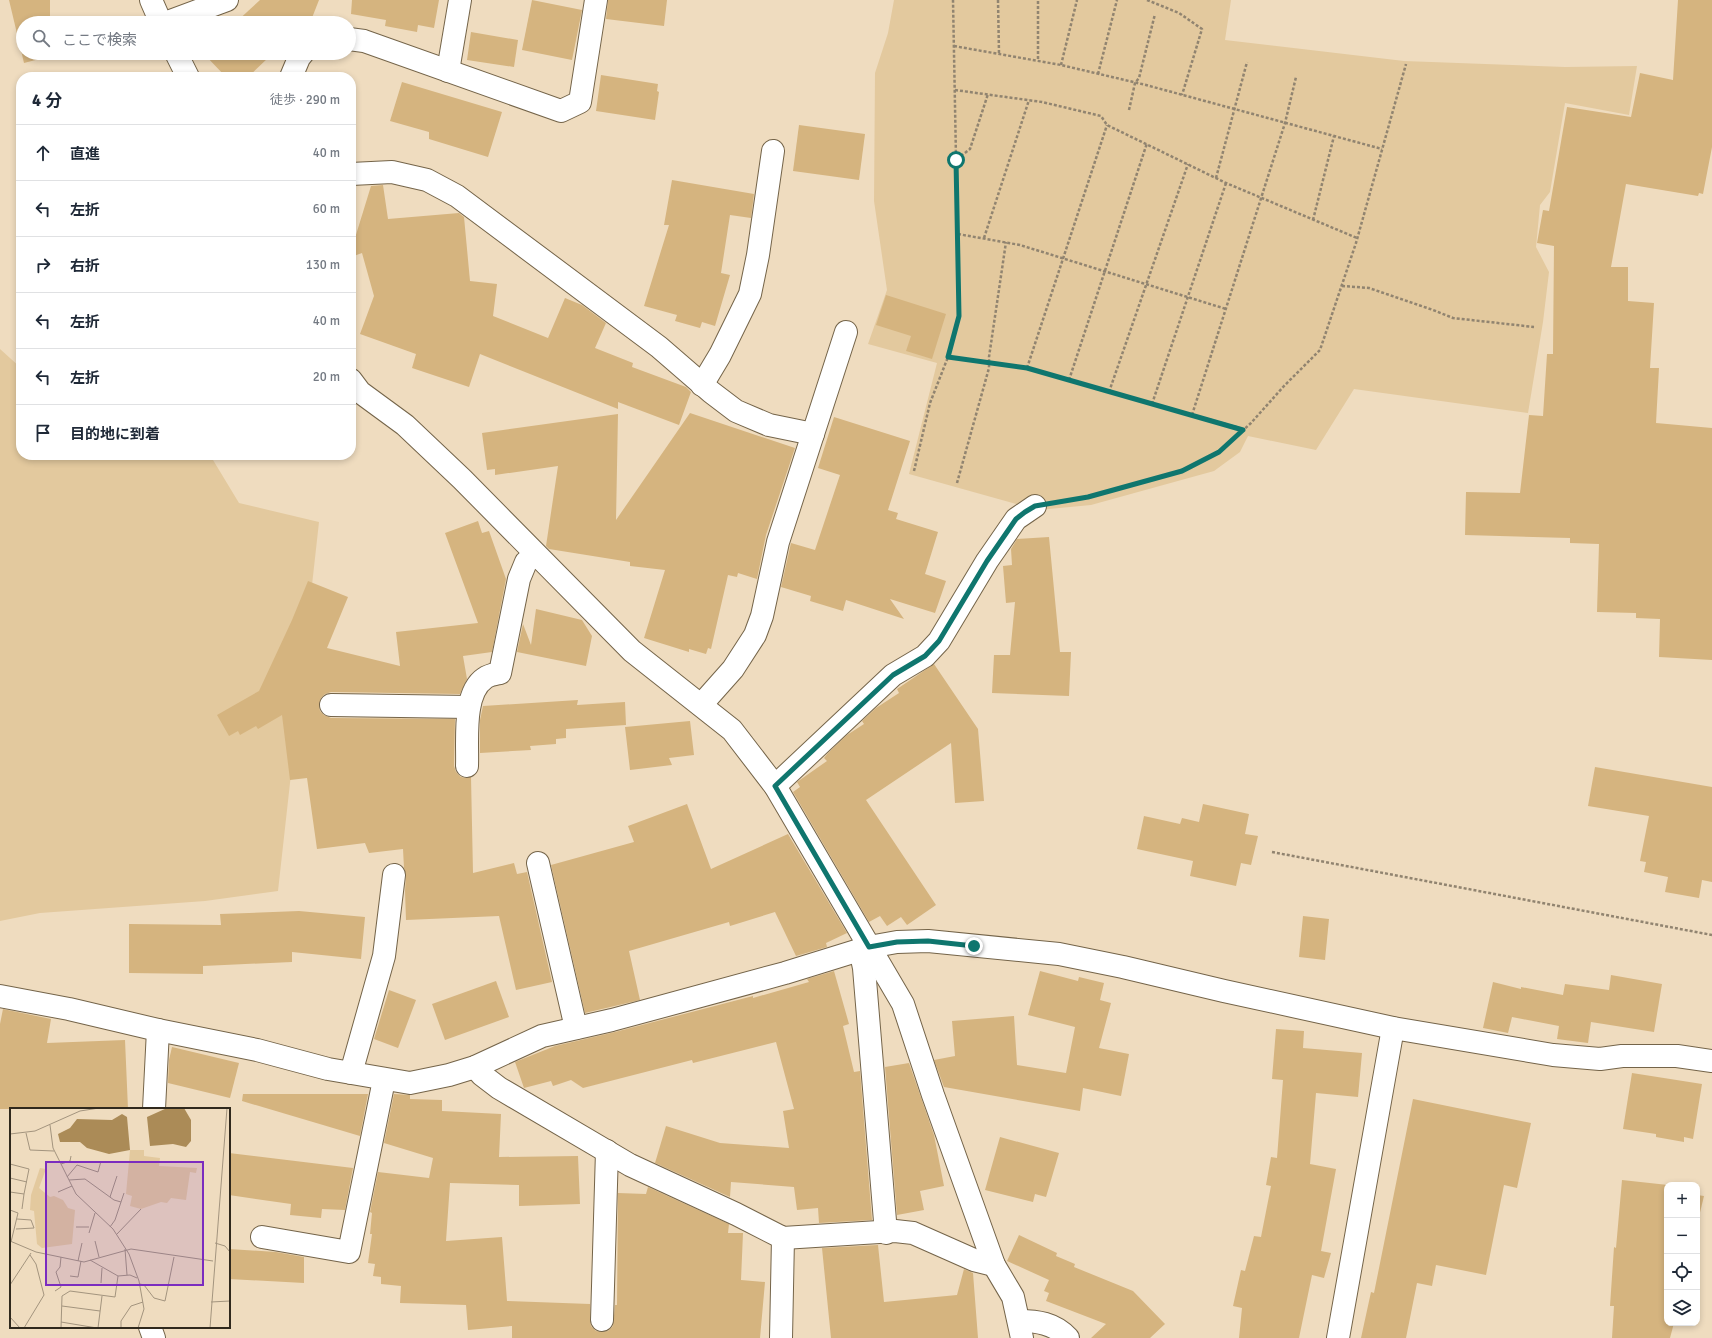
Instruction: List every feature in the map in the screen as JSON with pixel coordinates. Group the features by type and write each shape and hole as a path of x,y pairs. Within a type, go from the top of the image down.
{"street":[{"path":"151,0 158,16"},
{"path":"184,16 227,0"},
{"path":"448,70 460,0"},
{"path":"356,40 364,41 562,111 580,102 596,0"},
{"path":"180,60 186,72"},
{"path":"293,72 298,60"},
{"path":"702,385 720,355 750,294 758,255 773,151"},
{"path":"356,174 392,172 427,180 457,196 659,347 702,385 736,412 769,425 813,434"},
{"path":"701,705 733,669 755,635 762,616 778,542 846,332"},
{"path":"356,387 360,392 410,431 462,479 632,651 732,730 775,786 864,948 903,1004 933,1095 994,1265 1013,1297 1020,1329 1038,1321 1062,1332 1068,1338"},
{"path":"775,786 893,675 925,656 939,641 987,561 1016,519 1035,506"},
{"path":"467,766 469,707 478,686 486,678 500,673 519,579 526,562 536,555"},
{"path":"331,705 469,707"},
{"path":"538,863 576,1028"},
{"path":"351,1073 384,956 394,875"},
{"path":"0,996 69,1009 158,1030 257,1050 328,1069 384,1080 410,1083 449,1075 476,1067 542,1036 612,1020 778,975 864,948 897,942 928,941 1059,954 1393,1028 1578,1058 1600,1059 1622,1056 1677,1056 1712,1061"},
{"path":"864,948 886,1232"},
{"path":"1338,1338 1393,1028"},
{"path":"154,1108 158,1030"},
{"path":"476,1067 482,1075 499,1088 630,1165 736,1214 783,1238 886,1232 913,1232 974,1260 994,1265"},
{"path":"262,1237 349,1252 384,1080"},
{"path":"602,1320 607,1151"},
{"path":"781,1338 783,1238"},
{"path":"150,1328 154,1338"}],"path":[{"path":"914,471 930,403 948,357 959,316 953,0"},
{"path":"998,0 999,53"},
{"path":"1038,0 1038,59"},
{"path":"1061,65 1077,0"},
{"path":"1098,74 1117,0"},
{"path":"1147,0 1180,13 1202,29 1182,95"},
{"path":"1129,110 1135,83 1139,78 1155,14"},
{"path":"954,46 1038,59 1182,95 1382,149"},
{"path":"1216,178 1247,62"},
{"path":"1035,506 1088,497 1182,471 1219,452 1243,430 1320,350 1357,238 1406,64"},
{"path":"1192,415 1261,198 1284,123 1296,77"},
{"path":"955,90 1029,100 1101,116 1107,125 1147,143 1226,183 1357,238"},
{"path":"956,160 970,149 988,94"},
{"path":"984,238 1029,100"},
{"path":"1027,368 1107,125"},
{"path":"1313,220 1334,136"},
{"path":"1069,380 1147,143"},
{"path":"1109,392 1188,164"},
{"path":"1152,404 1226,183"},
{"path":"958,234 1020,245 1226,309"},
{"path":"957,483 990,363 1006,242"},
{"path":"1342,286 1369,288 1453,318 1534,327"},
{"path":"948,357 1027,368 1243,430"},
{"path":"1272,852 1712,935"}],"shaded area":[{"path":"894,0 1231,0 1225,40 1404,61 1565,67 1637,66 1629,115 1565,103 1550,192 1540,205 1536,247 1549,272 1543,322 1528,413 1354,389 1316,450 1248,436 1240,452 1214,471 1091,505 1038,510 909,474 937,363 868,344 887,290 874,201 875,73 888,33"},
{"path":"0,349 16,363 16,460 213,460 239,503 319,522 278,891 205,901 40,913 0,921"}],"building":[{"path":"9,0 50,0 50,16 16,16 16,29"},
{"path":"260,0 319,0 313,16 243,16"},
{"path":"352,0 439,0 434,28 418,25 417,32 385,26 386,20 351,14"},
{"path":"532,0 582,10 572,60 522,50"},
{"path":"608,0 667,0 664,26 606,19"},
{"path":"1678,0 1712,0 1712,147 1703,194 1699,193 1698,196 1626,184 1611,267 1628,267 1628,301 1654,303 1650,368 1659,368 1656,423 1712,428 1712,660 1659,657 1660,619 1636,618 1636,613 1597,612 1599,544 1570,543 1570,538 1465,535 1466,492 1520,493 1529,415 1543,416 1547,354 1553,354 1554,246 1537,243 1543,210 1549,211 1567,107 1631,117 1640,73 1673,80"},
{"path":"471,32 518,40 514,67 467,60"},
{"path":"23,60 36,60 24,63"},
{"path":"210,60 266,60 253,72 221,72"},
{"path":"601,75 658,84 657,91 659,92 655,120 596,111"},
{"path":"402,82 502,112 488,157 429,139 429,132 390,121"},
{"path":"799,125 865,134 859,180 793,171"},
{"path":"672,180 754,194 751,218 730,215 721,273 730,275 715,326 702,322 700,328 675,321 677,315 644,306 669,225 664,225"},
{"path":"383,185 388,219 459,213 464,217 470,281 497,284 493,316 548,338 565,298 582,305 606,323 595,348 633,363 632,367 686,387 691,392 679,425 618,402 618,409 480,354 469,387 412,368 416,354 360,334 374,296 362,253 356,255 356,235 371,186"},
{"path":"886,295 946,314 932,359 906,351 911,336 876,325"},
{"path":"690,413 795,448 766,535 757,579 738,573 737,577 728,575 711,649 708,648 706,654 689,649 689,652 644,638 665,570 630,566 630,562 549,549 546,546 558,466 495,475 495,469 487,470 482,433 618,414 616,520"},
{"path":"834,417 910,441 888,510 898,513 896,519 938,532 925,574 946,581 935,613 890,599 904,619 846,600 843,611 810,601 811,596 781,587 791,543 815,550 840,475 818,468"},
{"path":"478,521 482,533 489,531 506,579 492,652 463,656 467,679 460,694 331,692 325,694 321,698 319,705 320,711 324,715 331,718 455,719 454,766 456,772 461,777 471,777 473,873 514,863 517,874 527,872 552,982 516,990 499,916 406,920 406,876 403,849 369,853 365,843 317,849 307,778 290,780 282,715 258,729 256,726 240,735 238,731 229,736 217,715 259,691 292,620 308,581 348,597 327,648 400,666 396,632 478,623 445,533"},
{"path":"1049,537 1060,652 1071,652 1069,696 992,693 994,655 1010,655 1015,602 1006,603 1003,566 1012,565 1011,549 1017,539"},
{"path":"536,609 582,620 592,636 586,666 517,652 523,624 531,645"},
{"path":"934,664 978,729 984,801 955,803 951,743 866,800 936,905 907,925 901,917 887,926 880,916 869,922 793,792 800,787 797,782 827,761 824,758 828,753 847,735 864,724 862,721 876,708 899,693 897,689"},
{"path":"578,700 577,705 625,702 626,725 566,729 566,738 556,739 556,744 530,746 531,750 480,753 480,720 483,706"},
{"path":"690,721 694,755 669,758 672,765 630,770 625,727"},
{"path":"1595,767 1712,787 1712,882 1702,880 1699,898 1665,892 1668,877 1644,872 1646,862 1640,861 1649,816 1588,806"},
{"path":"687,804 711,869 788,834 847,933 826,943 827,947 796,956 775,912 730,926 729,922 629,951 640,1000 585,1013 551,865 634,842 628,826"},
{"path":"1203,804 1249,814 1245,834 1258,836 1251,865 1241,863 1236,886 1190,876 1193,861 1137,849 1144,816 1180,824 1182,818 1199,822"},
{"path":"299,911 365,917 361,959 292,952 292,962 203,966 203,974 129,973 129,924 221,925 220,914"},
{"path":"1303,916 1329,919 1325,960 1299,957"},
{"path":"834,971 849,1024 843,1026 854,1072 860,1071 872,1220 819,1223 818,1208 797,1210 794,1187 731,1182 730,1197 655,1163 666,1126 720,1143 789,1148 783,1111 794,1109 776,1042 693,1063 692,1060 583,1088 571,1080 553,1086 551,1081 524,1088 515,1062 555,1046 753,996 753,998 809,982 807,979"},
{"path":"1040,971 1078,981 1079,977 1104,983 1100,1000 1111,1003 1099,1048 1129,1054 1121,1096 1083,1088 1080,1111 944,1087 934,1060 955,1056 952,1021 1014,1016 1017,1065 1066,1073 1075,1027 1028,1015"},
{"path":"1611,975 1662,984 1654,1032 1591,1022 1588,1043 1557,1039 1559,1026 1512,1017 1508,1033 1483,1028 1493,982 1521,989 1521,987 1563,995 1565,984 1609,990"},
{"path":"496,981 509,1017 445,1040 432,1004"},
{"path":"389,990 416,1000 398,1048 374,1039"},
{"path":"3,1009 51,1019 47,1043 125,1040 128,1108 0,1109 0,1024"},
{"path":"1276,1029 1304,1031 1303,1048 1362,1053 1358,1097 1316,1093 1310,1164 1336,1169 1321,1251 1331,1253 1324,1278 1312,1275 1299,1338 1239,1338 1242,1308 1233,1306 1241,1270 1245,1271 1254,1236 1261,1237 1271,1186 1266,1185 1271,1157 1277,1158 1283,1080 1272,1079"},
{"path":"172,1047 239,1063 230,1098 168,1083 169,1060"},
{"path":"909,1063 934,1135 944,1186 920,1191 924,1210 897,1215 885,1067"},
{"path":"1632,1073 1702,1084 1693,1139 1684,1137 1684,1142 1656,1137 1656,1134 1623,1129"},
{"path":"243,1094 368,1094 360,1136 242,1101"},
{"path":"394,1094 410,1095 410,1099 442,1100 442,1111 501,1114 499,1157 578,1156 580,1204 519,1206 519,1185 450,1183 446,1241 502,1237 507,1301 590,1304 591,1326 596,1331 608,1331 613,1326 615,1305 617,1305 618,1193 646,1194 648,1187 729,1224 728,1233 743,1233 741,1280 765,1282 760,1338 512,1338 512,1326 468,1330 466,1305 400,1303 401,1286 381,1284 381,1277 373,1276 375,1264 368,1263 372,1234 370,1234 372,1213 370,1212 378,1172 429,1178 433,1158 384,1143"},
{"path":"1413,1099 1531,1123 1517,1188 1504,1185 1486,1275 1436,1265 1432,1286 1417,1283 1406,1338 1361,1338 1371,1292 1374,1293"},
{"path":"1000,1137 1059,1153 1046,1197 1035,1194 1033,1202 985,1190"},
{"path":"230,1153 353,1168 345,1210 322,1209 321,1218 290,1215 291,1204 230,1195"},
{"path":"1622,1180 1664,1185 1664,1326 1673,1326 1670,1338 1612,1338 1614,1306 1610,1306 1614,1247 1616,1248"},
{"path":"1700,1195 1704,1196 1700,1213"},
{"path":"1019,1235 1057,1253 1056,1256 1075,1264 1074,1267 1133,1291 1165,1324 1150,1338 1091,1338 1106,1324 1046,1301 1049,1293 1044,1291 1049,1280 1007,1261"},
{"path":"878,1245 884,1302 957,1295 964,1269 973,1273 978,1338 831,1338 822,1248"},
{"path":"230,1249 276,1252 304,1257 304,1283 230,1279"}],"route":[{"path":"956,160 959,316 948,357 1027,368 1243,430 1219,452 1182,471 1088,497 1035,506 1025,512 1016,519 987,561 939,641 925,656 893,675 775,786 791,811 869,947 897,942 928,941 974,946"}]}
